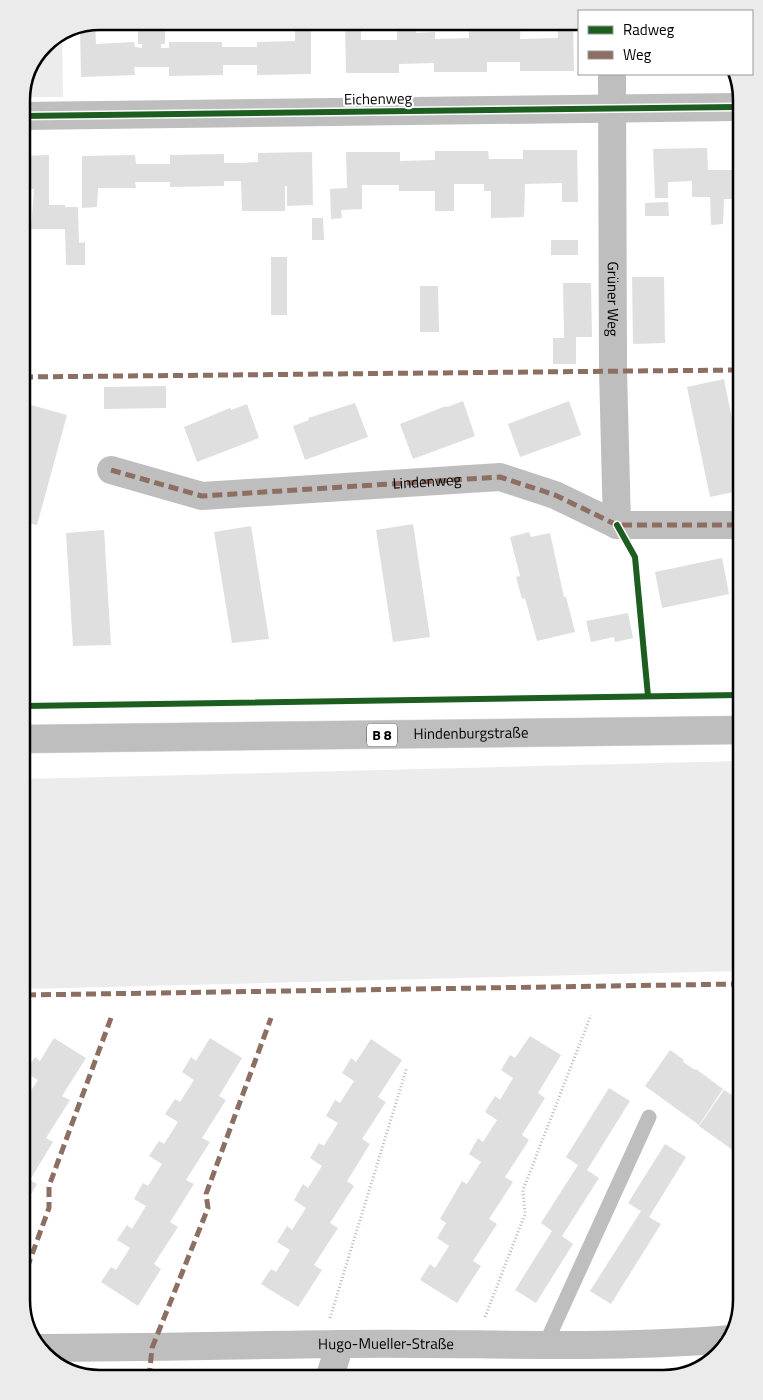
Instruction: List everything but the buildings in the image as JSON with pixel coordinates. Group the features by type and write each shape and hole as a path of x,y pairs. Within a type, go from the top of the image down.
{"street":[{"name":"Grüner Weg","path":"612,75 613,370 617,525"},
{"name":"Eichenweg","path":"30,116 733,107"},
{"name":"Lindenweg","path":"111,470 202,496 500,477 555,495 617,525 733,525"},
{"name":"Hindenburgstraße","path":"30,739 733,730"},
{"name":"Hugo-Mueller-Straße","path":"50,1348 331,1344 474,1346 679,1343 720,1340"},
{"path":"330,1370 331,1344"}],"lane":[{"path":"545,1345 649,1117"}],"path":[{"path":"474,1346 525,1214 523,1190 591,1015"},
{"path":"331,1344 407,1067"}],"shaded area":[{"path":"62,41 63,97 30,97 32,82 37,69 54,47"},
{"path":"733,761 733,971 30,989 30,779"}],"marked path":[{"path":"30,377 733,370"},
{"path":"111,470 202,496 500,477 555,495 617,525 733,525"},
{"path":"30,995 733,984"},
{"path":"30,1260 49,1208 49,1186 111,1018"},
{"path":"150,1370 152,1348 208,1208 206,1194 271,1018"}],"cycle path":[{"path":"30,116 733,107"},
{"path":"617,525 635,557 648,696"},
{"path":"30,706 733,695"}]}
